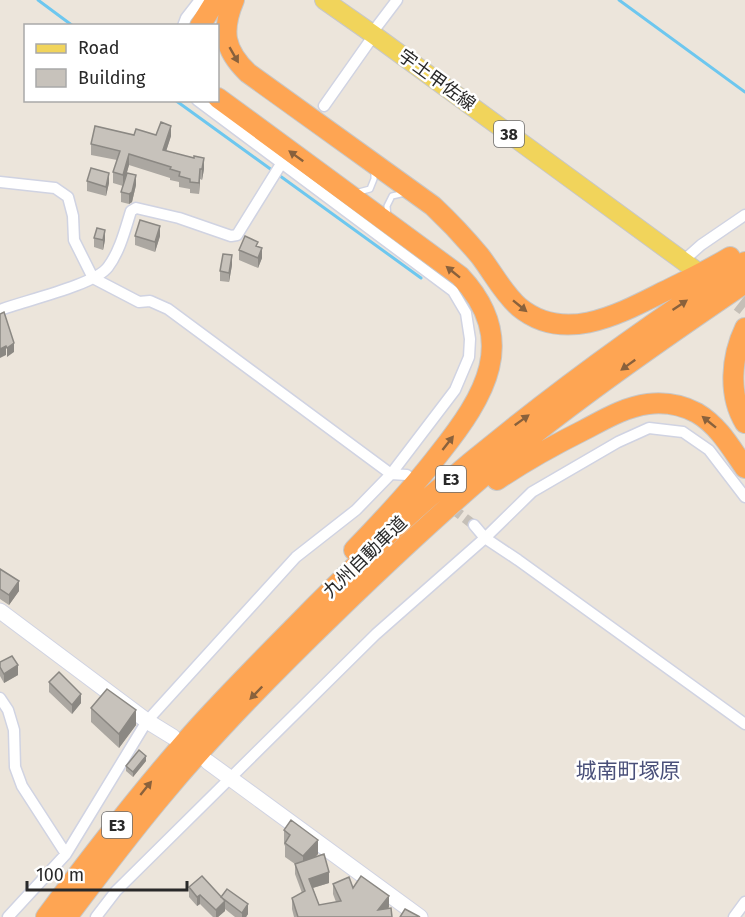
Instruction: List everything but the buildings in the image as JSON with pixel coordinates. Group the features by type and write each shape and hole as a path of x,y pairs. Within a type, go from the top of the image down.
{"highway":[{"path":"201,24 216,0"},
{"path":"234,0 225,27 226,40 238,64 433,206 459,231 515,303 534,316 568,325 605,319 719,264 745,248"},
{"path":"182,736 411,490 460,427 485,385 492,348 487,316 480,301 460,276 219,99"},
{"name":"九州自動車道","path":"45,917 148,786 182,736 425,501 507,432 675,308 745,262"},
{"name":"九州自動車道","path":"67,917 166,791 296,651 442,513 528,440 657,344 745,284"},
{"path":"745,328 737,347 734,374 736,401 745,423"},
{"path":"296,651 447,520 494,483 543,451 614,414 647,404 665,403 694,412 717,429 745,468"}],"main road":[{"name":"宇土甲佐線","path":"324,0 689,265"}],"street":[{"path":"184,24 200,0"},
{"path":"324,106 397,0"},
{"path":"8,917 66,854 147,721 296,557 356,510 392,474 454,390 469,357 470,339 466,313 453,291 200,102"},
{"path":"0,310 93,278 107,269 120,245 131,211 136,208 179,218 231,236 237,235 281,164"},
{"path":"0,182 55,188 68,197 73,216 74,240 93,278 139,302 150,301 168,309 392,474 407,475"},
{"path":"689,265 701,245 745,215"},
{"path":"96,917 116,891 376,634 485,538 532,492 618,442 649,428 683,432 709,450 745,497"},
{"path":"474,525 485,538 745,724"},
{"path":"0,611 147,721 182,736"},
{"path":"0,698 8,710 14,730 15,767 22,786 66,854"},
{"path":"208,762 420,917"},
{"path":"734,917 745,902"}],"lane":[{"path":"345,192 357,193 370,189 374,179 372,163"},
{"path":"393,227 387,215 387,206 392,196 404,193 416,194"}],"waterway":[{"path":"38,0 70,24"},
{"path":"619,0 745,92"},
{"path":"178,102 421,278"}],"tunnel":[{"path":"718,286 745,307"},
{"path":"429,491 474,525"}],"district":[{"name":"城南町塚原","path":"628,771"}]}
